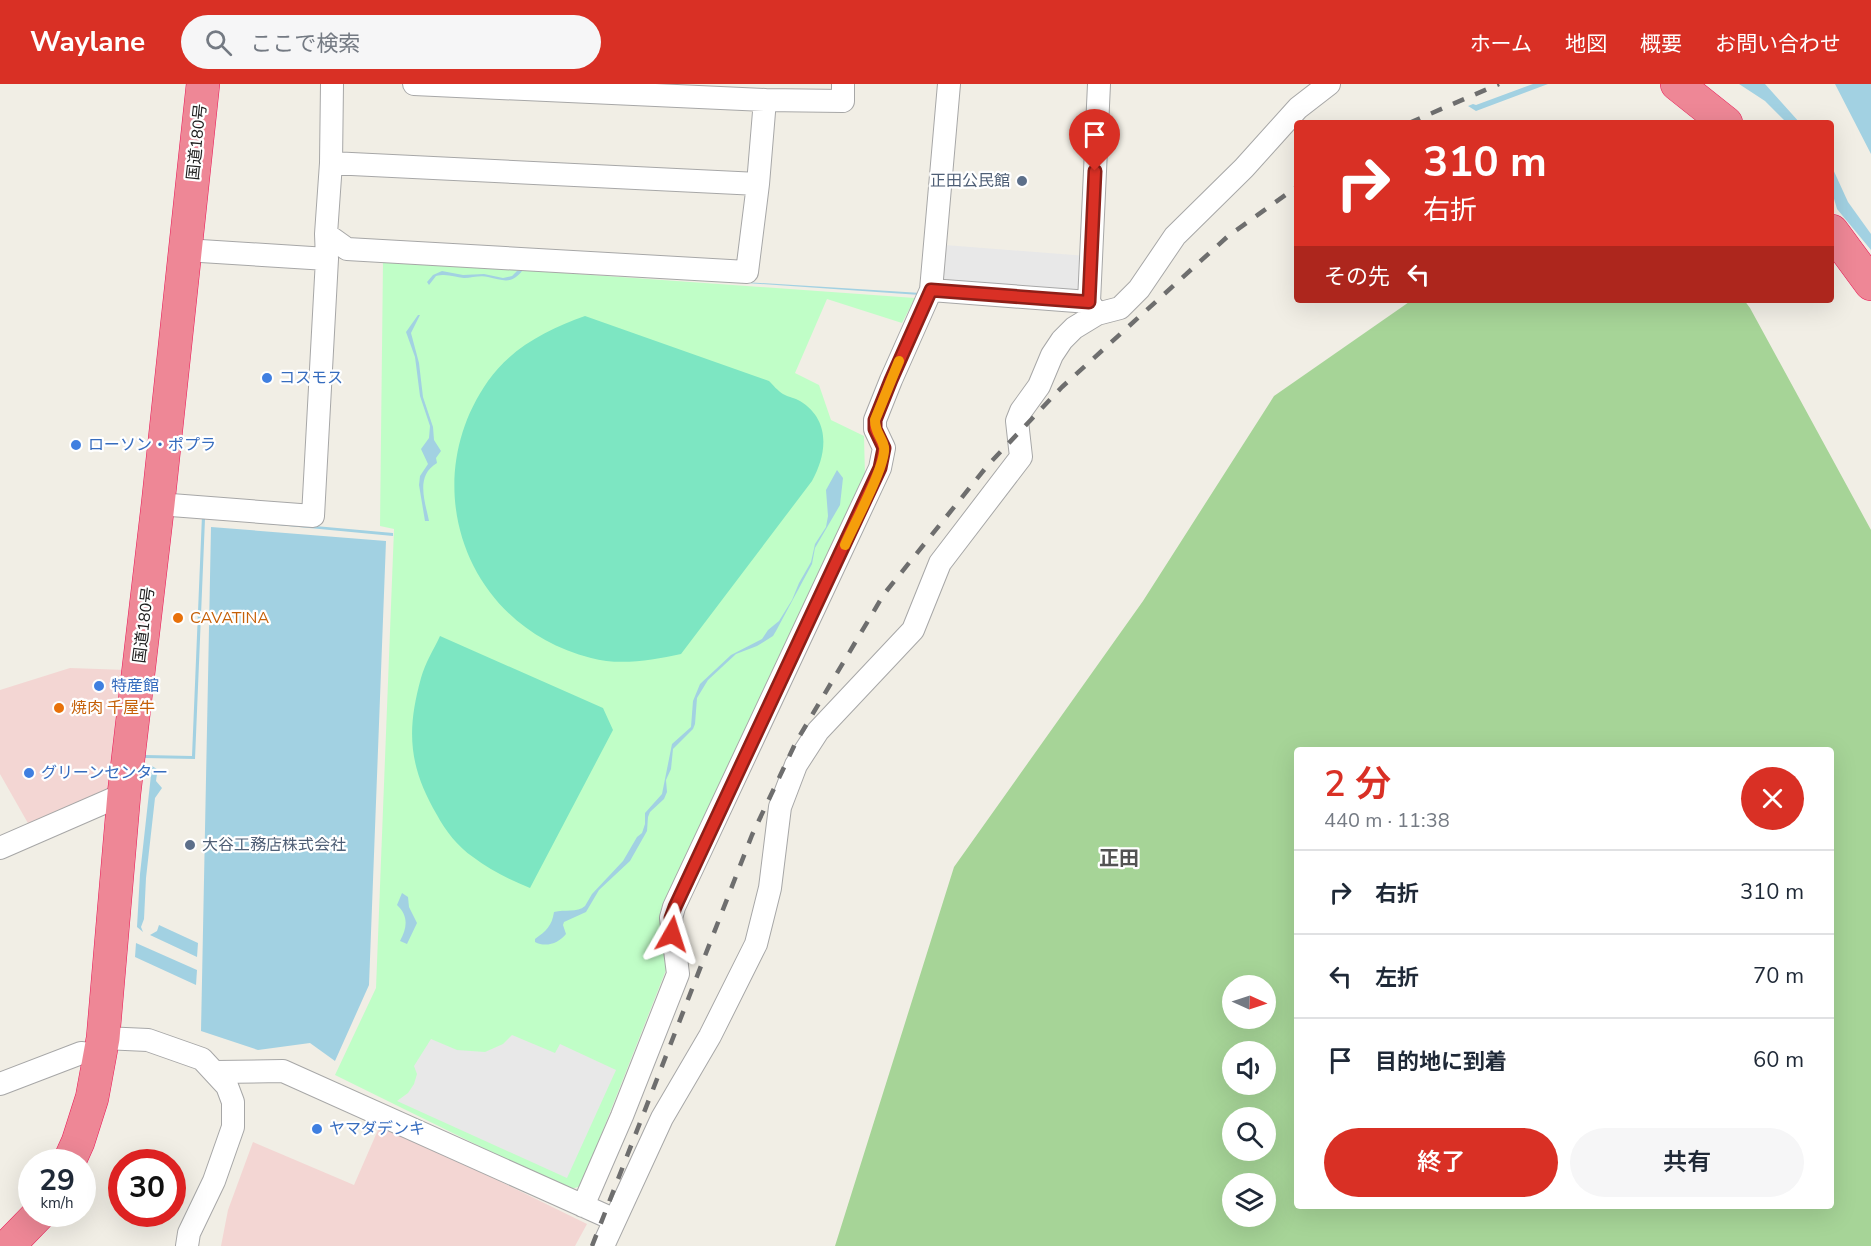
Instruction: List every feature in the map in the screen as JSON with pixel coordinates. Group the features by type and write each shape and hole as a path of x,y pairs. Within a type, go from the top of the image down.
{"highway":[{"name":"国道180号","path":"75,1149 92,1098 101,1046 124,794 158,504 202,84"},
{"path":"1677,84 1722,120"},
{"path":"1834,234 1871,284"},
{"path":"8,1246 26,1227"}],"street":[{"path":"158,504 313,516 327,259 332,84"},
{"path":"414,84 843,101 843,84"},
{"path":"583,1206 622,1116 678,974 671,918 675,907 880,468 884,448 875,429 875,420 931,290 949,84"},
{"path":"603,1246 662,1118 710,1036 756,944 770,888 780,807 796,765 818,731 913,630 940,562 1021,457 1017,421 1021,411 1039,386 1052,355 1074,327 1093,308 1100,84"},
{"path":"931,290 1093,308 1120,308 1139,289 1175,236 1244,168 1298,108 1329,84"},
{"path":"326,234 347,249 747,272 758,184 765,99"},
{"path":"331,163 758,184"},
{"path":"185,250 327,259"},
{"path":"0,848 124,794"},
{"path":"0,1084 101,1046 148,1040 202,1059 227,1086 233,1101 233,1127 214,1181 189,1233 187,1246"},
{"path":"216,1072 283,1071 615,1220"}],"shaded area":[{"path":"945,245 1087,256 1085,293 942,281"},
{"path":"70,668 127,670 114,791 29,825 0,774 0,690"},
{"path":"512,1035 555,1053 560,1044 616,1070 567,1178 397,1101 408,1093 414,1084 417,1074 414,1066 431,1039 457,1050 485,1052 503,1044"},
{"path":"381,1123 587,1224 575,1246 221,1246 228,1210 253,1142 354,1185"}],"green space":[{"path":"383,260 915,298 902,323 827,299 795,373 819,385 831,420 864,436 865,476 668,901 666,970 581,1186 568,1190 335,1075 376,988 394,529 380,526"},
{"path":"1408,303 1746,303 1871,530 1871,1246 835,1246 954,867 1143,601 1274,396"},
{"path":"585,316 769,381 781,393 800,401 810,409 821,428 823,449 812,481 681,654 647,660 613,662 591,658 548,641 512,616 484,584 465,547 456,506 456,464 466,421 488,381 497,369 519,349 557,327"},
{"path":"440,636 603,708 613,730 530,888 493,870 462,848 440,821 421,781 413,749 413,715 423,672"}],"water":[{"path":"1533,84 1548,84 1476,111 1468,106 1476,105"},
{"path":"1739,84 1765,84 1797,120 1784,120 1765,101"},
{"path":"1835,84 1871,84 1871,154"},
{"path":"1834,171 1848,202 1871,234 1871,250 1837,209 1834,199"},
{"path":"442,271 463,275 484,274 503,278 522,271 510,280 485,276 464,278 440,275 436,276 429,285 427,282 433,275"},
{"path":"633,275 921,293 920,295"},
{"path":"420,315 411,333 419,363 423,397 433,427 434,440 441,451 436,458 437,463 430,468 424,482 424,497 429,521 425,521 419,485 420,476 428,464 421,449 429,438 430,426 420,396 415,357 406,332"},
{"path":"837,470 843,478 840,505 815,548 812,564 773,636 757,646 736,654 708,680 697,698 693,729 673,749 664,799 650,812 647,831 630,861 599,890 586,912 564,922 566,934 563,937 548,944 535,942 535,939 550,925 554,912 585,906 592,894 623,861 637,837 642,833 645,813 662,794 672,744 691,727 693,701 700,684 731,655 762,639 768,630 779,621 811,562 815,544 826,527 828,516 826,490"},
{"path":"202,515 206,518 195,759 144,758 145,755 192,756"},
{"path":"237,519 393,533 393,536 237,521"},
{"path":"211,527 386,541 369,985 335,1061 310,1043 258,1050 201,1031"},
{"path":"152,766 160,771 156,781 162,788 155,798 144,919 141,927 143,932 137,927 140,874"},
{"path":"402,893 408,897 409,907 417,923 407,944 400,941 406,922 404,913 397,905"},
{"path":"159,925 198,943 197,957 150,935 157,931"},
{"path":"136,943 197,970 196,985 135,957"}],"railway":[{"path":"1416,120 1499,84"},
{"path":"592,1246 752,835 796,742 884,594 988,465 1062,387 1227,237 1294,189"}],"slow traffic":[{"path":"845,545 880,468 884,448 875,429 875,420 899,361"}],"place":[{"name":"正田公民館","path":"1022,181"},
{"name":"コスモス","path":"267,378"},
{"name":"ローソン・ポプラ","path":"76,445"},
{"name":"CAVATINA","path":"178,618"},
{"name":"特産館","path":"99,686"},
{"name":"焼肉 千屋牛","path":"59,708"},
{"name":"グリーンセンター","path":"29,773"},
{"name":"大谷工務店株式会社","path":"190,845"},
{"name":"ヤマダデンキ","path":"317,1129"}],"district":[{"name":"正田","path":"1119,858"}],"route":[{"path":"672,934 671,918 675,907 880,468 884,448 875,429 875,420 931,290 1089,302 1095,171"}]}
